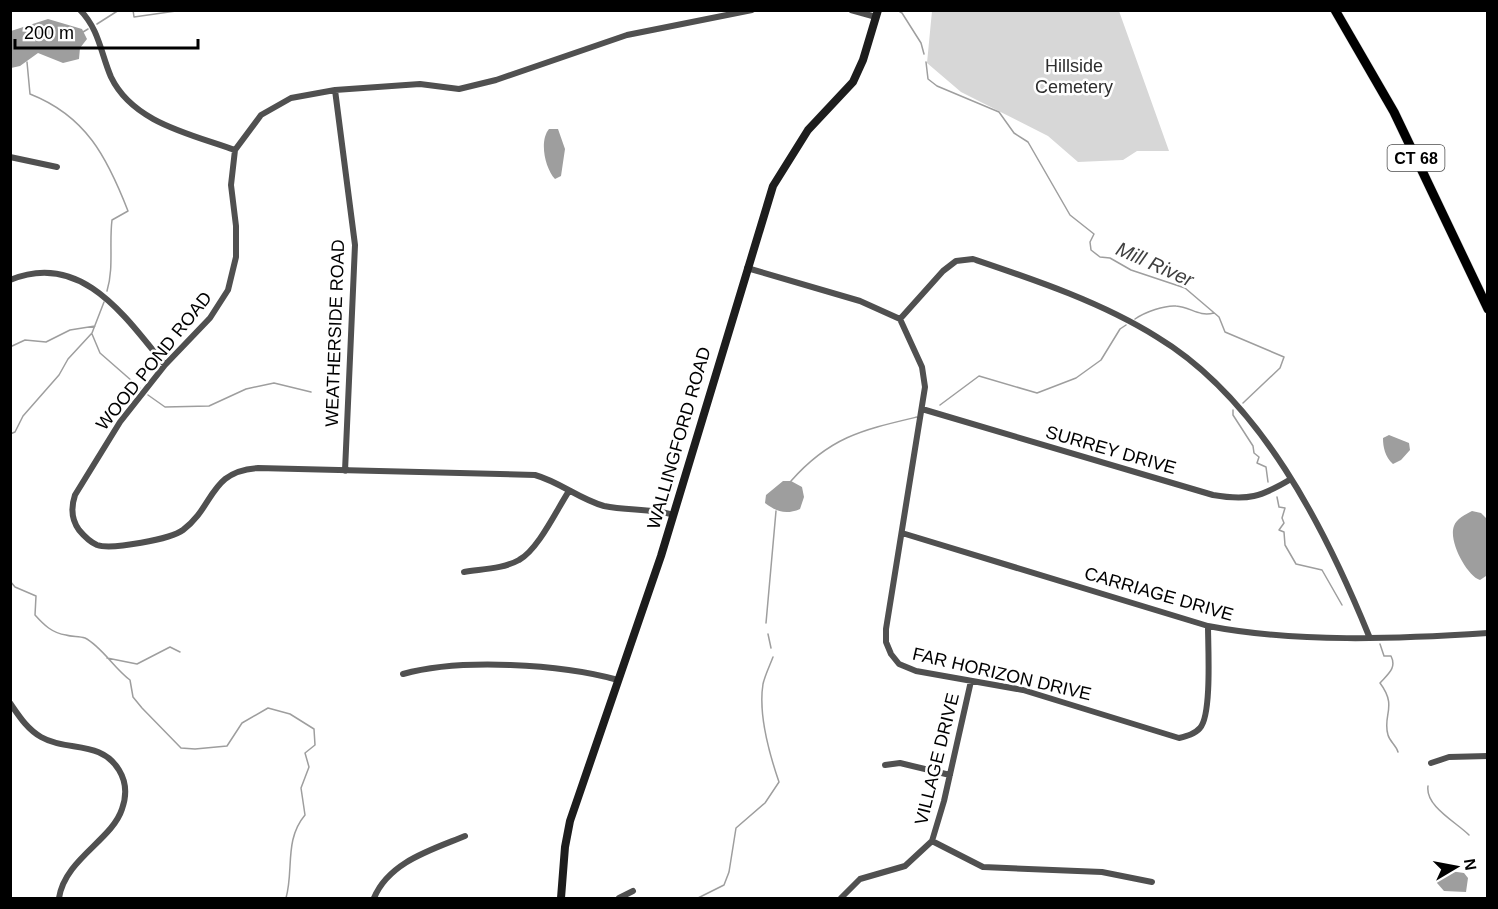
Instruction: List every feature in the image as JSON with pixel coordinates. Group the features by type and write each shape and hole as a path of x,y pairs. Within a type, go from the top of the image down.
{"main road":[{"name":"CT 68","path":"1335,10 1394,112 1488,309"}],"street":[{"path":"80,10 95,32 112,79 136,108 168,125 235,150 261,115 291,98 335,90 420,84 459,89 627,35 752,10"},
{"path":"851,10 877,14"},
{"name":"WALLINGFORD ROAD","path":"561,898 564,850 570,821 674,515 747,268 777,178 808,130 853,82 877,14"},
{"name":"WEATHERSIDE ROAD","path":"335,90 355,245 345,471"},
{"name":"WOOD POND ROAD","path":"235,150 231,186 236,226 236,257 228,290 210,318 165,365 120,422 75,495 72,508 74,521 84,536 94,543 113,546 173,535 196,517 215,488 229,474 258,468 535,475 553,480 569,491 606,506 674,515"},
{"path":"10,157 57,167"},
{"path":"747,268 860,301 900,319 943,271 956,261 974,259 1116,314 1159,338 1200,369 1246,417 1291,479 1347,582 1369,636"},
{"path":"10,280 45,273 72,278 90,285 111,301 165,365"},
{"name":"FAR HORIZON DRIVE","path":"900,319 922,367 925,387 886,629 886,642 891,654 900,664 916,671 1023,690 1179,738 1195,733 1204,721 1208,689 1208,626"},
{"name":"SURREY DRIVE","path":"922,409 1213,495 1252,498 1270,492 1291,479"},
{"path":"464,572 507,566 522,559 534,546 569,491"},
{"name":"CARRIAGE DRIVE","path":"902,533 1208,626 1247,634 1369,636 1488,633"},
{"path":"403,674 420,670 520,665 581,670 618,680"},
{"name":"VILLAGE DRIVE","path":"841,898 860,879 905,866 932,841 950,775 971,681"},
{"path":"10,703 26,725 42,738 100,751 115,763 124,779 126,797 120,815 69,873 59,898"},
{"path":"1431,763 1449,757 1488,756"},
{"path":"885,765 900,763 950,775"},
{"path":"374,898 388,875 416,856 465,836"},
{"path":"932,841 983,867 1101,872 1152,882"},
{"path":"619,898 633,891"}],"green space":[{"name":"Hillside Cemetery","path":"932,11 1119,11 1169,151 1137,151 1123,160 1078,162 1048,136 961,92 927,63"}],"shaded area":[{"path":"48,19 82,29 87,39 80,48 79,59 63,63 38,53 20,66 11,68 11,31"},
{"path":"549,129 558,129 565,149 561,176 555,179 548,168 544,154 544,140"},
{"path":"1389,435 1409,443 1410,450 1401,460 1393,464 1386,455 1383,445 1383,438"},
{"path":"783,481 791,481 802,487 804,497 800,509 782,512 765,503 766,495"},
{"path":"1472,511 1481,513 1487,519 1487,570 1486,576 1480,580 1464,565 1456,549 1453,532 1455,523"},
{"path":"1443,870 1464,873 1468,878 1466,892 1444,891 1437,883 1438,875"}],"waterway":[{"path":"97,24 119,10"},
{"name":"Mill River","path":"133,10 134,17 183,10"},
{"name":"Mill River","path":"897,10 902,13 921,43 924,54"},
{"path":"83,32 88,29"},
{"path":"27,62 30,94 66,114 92,140 112,173 128,211 112,220 107,291"},
{"name":"Mill River","path":"926,62 928,79 937,86 999,112 1014,133 1028,142 1070,215 1094,234 1090,242 1091,250 1100,257 1110,258 1131,270 1185,288 1219,317 1225,332 1284,357 1280,368 1243,403"},
{"path":"10,434 15,432 23,416 59,375 68,359 92,333 104,302"},
{"path":"1135,319 1171,306 1203,314 1214,313"},
{"path":"940,405 979,376 1037,393 1076,378 1101,360 1120,329 1126,325"},
{"path":"10,347 25,340 46,342 70,330 95,326"},
{"path":"92,334 100,353 140,388"},
{"path":"148,395 165,407 209,406 246,389 274,383 311,392"},
{"name":"Mill River","path":"1233,410 1233,415 1253,446 1254,453 1259,457 1257,463 1266,467 1268,482"},
{"path":"791,481 819,454 848,437 917,417"},
{"name":"Mill River","path":"1277,497 1279,507 1285,508 1282,518 1284,523 1279,530 1284,532 1285,545 1296,564 1322,570 1342,605"},
{"path":"766,623 776,511"},
{"path":"10,581 15,587 36,596 35,615 49,628 61,634 85,638 97,646 130,680 133,697 142,708 181,748 227,746 242,723 268,708 290,714 314,729 315,745 305,753 309,767 301,788 305,815 294,835 286,898"},
{"path":"768,634 771,648"},
{"name":"Mill River","path":"1380,644 1384,656 1391,656 1393,660 1391,671 1380,683 1388,698 1388,735 1398,752"},
{"path":"107,658 137,664 170,647 180,652"},
{"path":"698,898 724,885 729,872 736,828 765,803 779,782 768,746 762,708 763,684 773,657"},
{"name":"Mill River","path":"1428,786 1428,793 1436,807 1469,835"}]}
